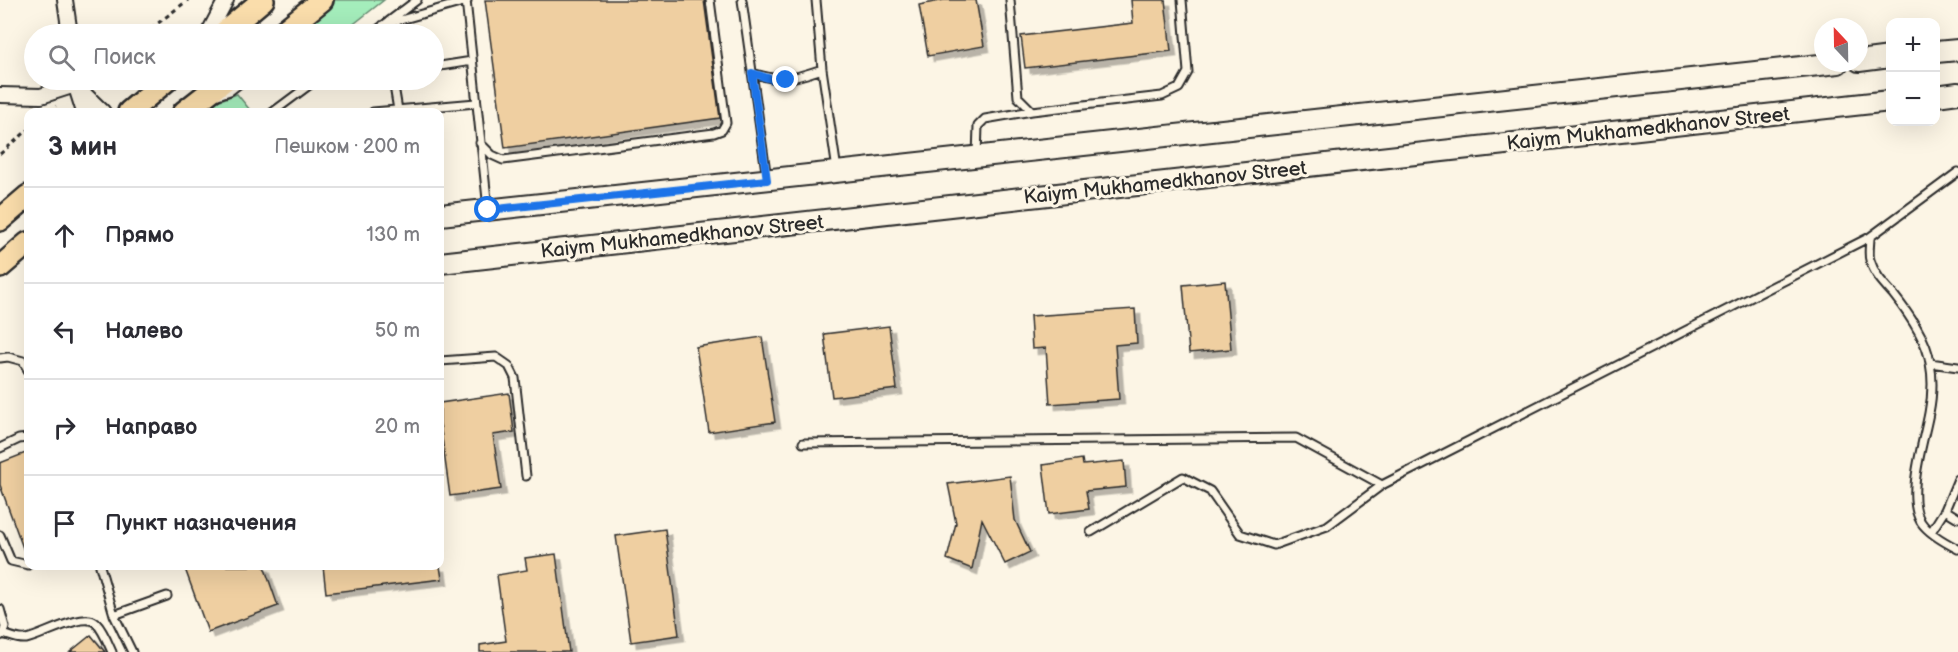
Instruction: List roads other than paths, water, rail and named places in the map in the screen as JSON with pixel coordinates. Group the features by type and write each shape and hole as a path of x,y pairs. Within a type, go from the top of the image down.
{"main road":[{"path":"234,24 263,0"},
{"path":"295,24 322,0"},
{"path":"1940,52 1958,50"},
{"path":"1868,60 1886,58"},
{"path":"444,216 1814,66"},
{"path":"134,108 155,90"},
{"path":"191,107 212,90"},
{"path":"1940,95 1958,93"},
{"name":"Kaiym Mukhamedkhanov Street","path":"444,263 1886,101"},
{"path":"0,220 24,199"},
{"path":"0,267 24,249"}],"street":[{"path":"65,0 69,24"},
{"path":"213,24 226,0"},
{"path":"0,95 41,96 56,90"},
{"path":"77,90 83,108"},
{"path":"82,90 99,108"}],"lane":[{"path":"387,24 417,0"},
{"path":"390,24 466,0 488,210"},
{"path":"480,143 492,155 503,160 714,133 722,130 726,123 710,0"},
{"path":"742,0 767,180"},
{"path":"816,0 822,69 837,173"},
{"path":"1010,0 1018,97 1032,111"},
{"path":"977,158 978,126 986,119 1032,111 1162,96 1179,88 1188,72 1182,0"},
{"path":"444,65 472,61"},
{"path":"752,73 771,79 786,80 822,69"},
{"path":"191,107 232,90"},
{"path":"278,108 303,90"},
{"path":"395,90 398,108"},
{"path":"420,108 476,103"},
{"path":"1091,532 1183,477 1210,491 1240,534 1274,545 1327,526 1382,485 1870,237 1958,172"},
{"path":"1870,237 1869,259 1880,280 1894,295 1925,345 1930,363 1929,412 1922,441 1916,487 1917,507 1921,522 1941,540 1958,549"},
{"path":"0,358 8,357 24,363"},
{"path":"444,360 496,357 510,366 515,378 526,476"},
{"path":"1930,363 1958,367"},
{"path":"0,448 24,438"},
{"path":"803,443 1296,438 1382,485"},
{"path":"1931,532 1945,510 1958,479"},
{"path":"1945,510 1958,518"},
{"path":"0,535 11,561 24,564"},
{"path":"101,570 114,615 132,652"},
{"path":"114,615 167,596"},
{"path":"0,609 5,627 1,635 22,640 43,635 81,619 90,619 98,624 112,652"}]}
